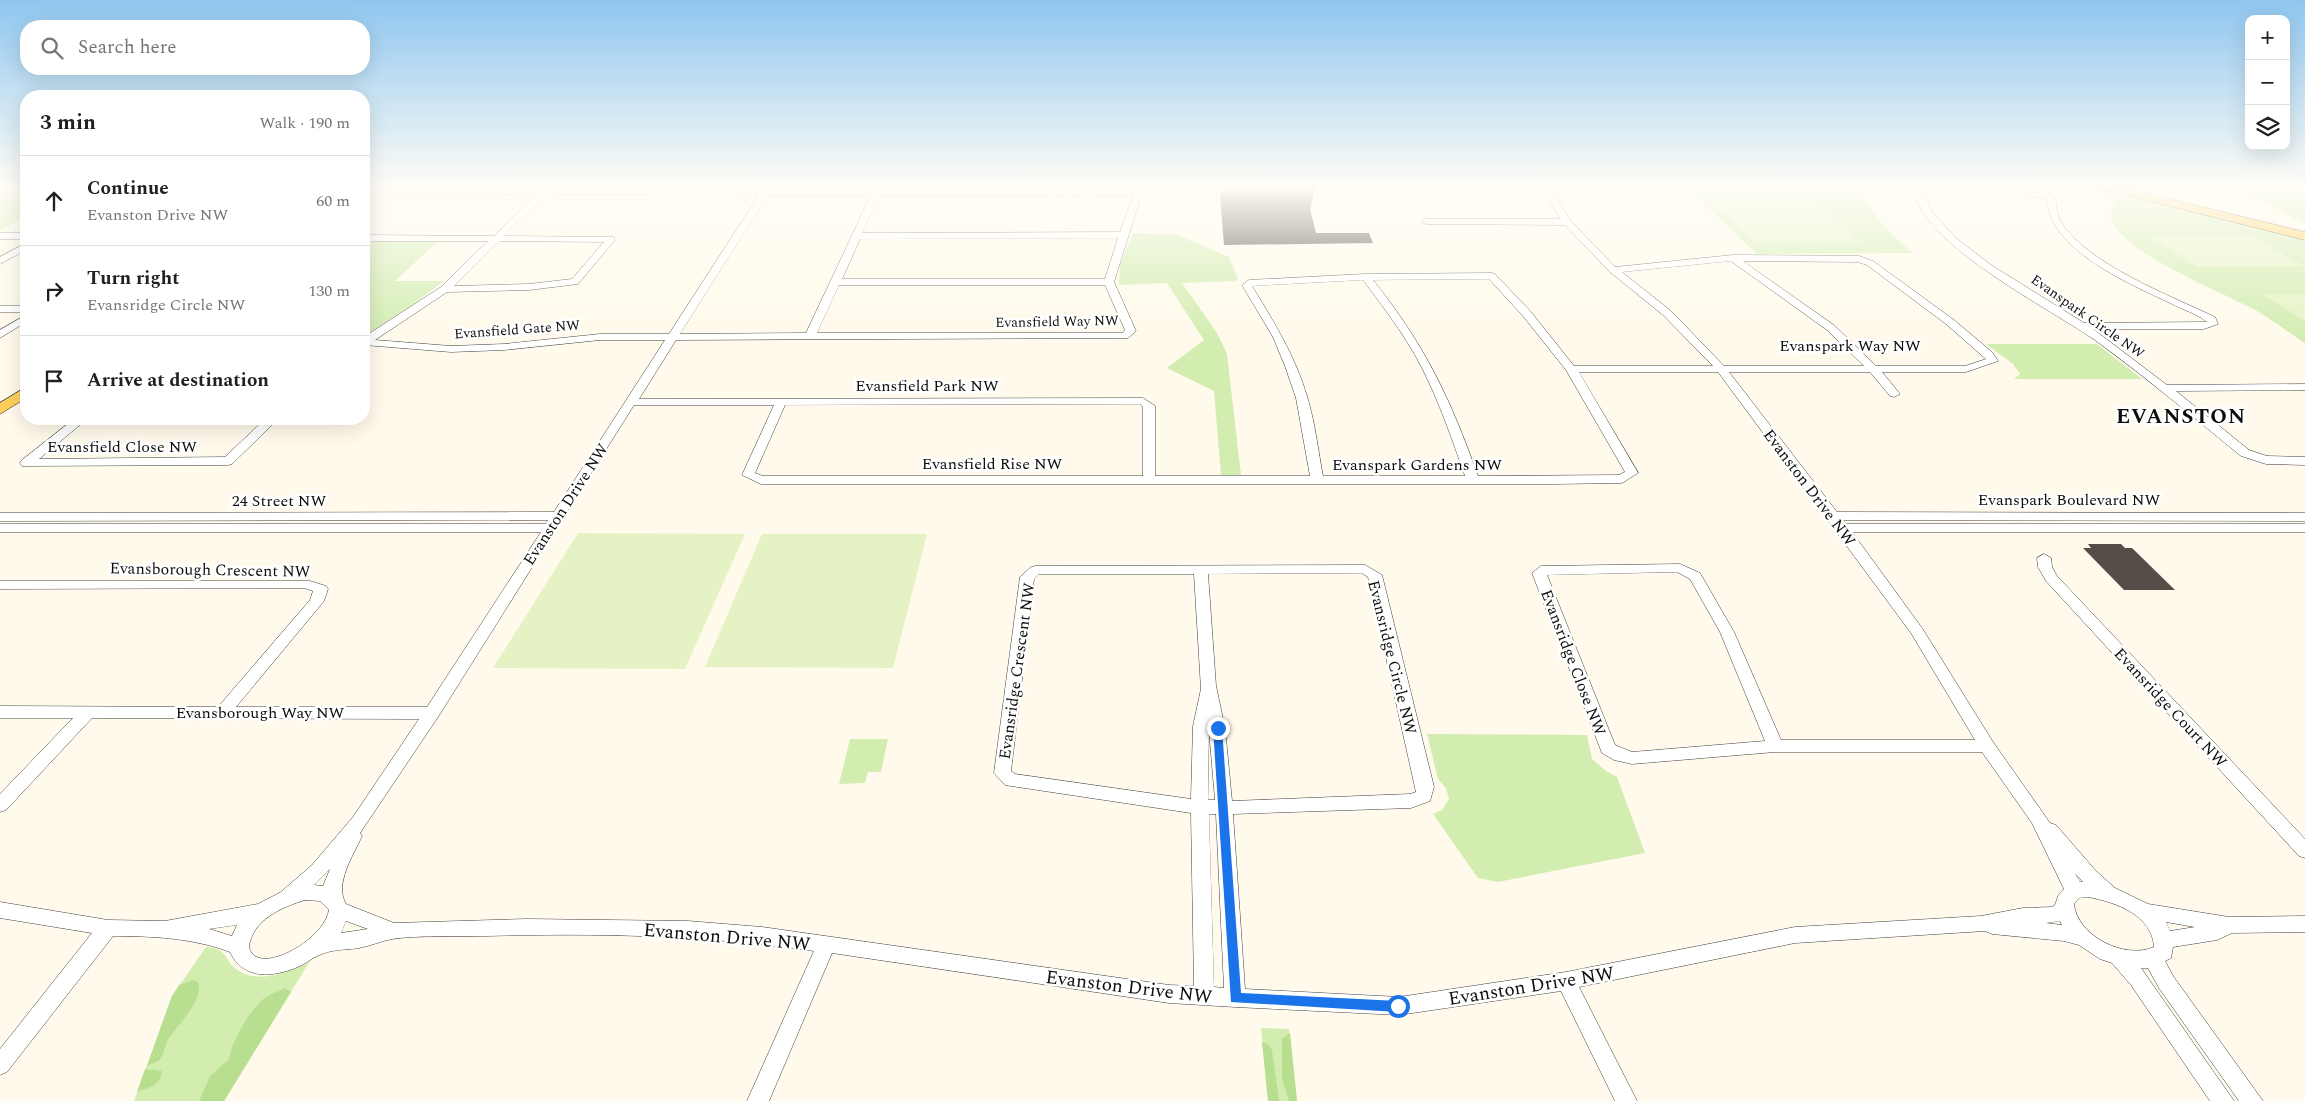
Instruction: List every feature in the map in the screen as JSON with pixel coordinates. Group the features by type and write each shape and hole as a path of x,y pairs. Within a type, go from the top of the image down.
{"main road":[{"path":"0,410 20,395"}],"street":[{"path":"370,338 445,289 501,236"},
{"name":"Evanston Drive NW","path":"288,897 318,870 359,822 432,713 737,236"},
{"path":"812,336 856,236"},
{"path":"836,282 1109,282 1112,265 1123,236"},
{"name":"Evanston Drive NW","path":"1581,236 1613,270 1667,313 1718,365 1918,631 1987,746 2039,819 2089,876 2108,892"},
{"name":"Evanspark Circle NW","path":"1951,236 1975,256 2081,326 2246,453 2266,460 2305,461"},
{"path":"2069,236 2096,259 2211,319 2213,324 2204,326 2081,326"},
{"path":"370,238 611,239 575,282 529,287 445,289"},
{"path":"0,261 20,249"},
{"name":"Evanspark Way NW","path":"1613,270 1732,258 1846,257 1865,261 1950,322 1986,352 1992,361 1966,369 1868,365 1718,365"},
{"path":"1732,258 1809,310 1868,365 1894,394"},
{"name":"Evanspark Gardens NW","path":"1492,276 1527,314 1568,365 1632,473 1622,479 1317,480 1302,398 1294,374 1278,337 1247,286 1256,281 1366,277 1492,276"},
{"path":"1366,277 1396,316 1418,350 1442,397 1474,480"},
{"name":"Evansfield Way NW","path":"672,336 1124,336 1131,331 1109,282"},
{"path":"0,309 20,309"},
{"path":"0,335 20,322"},
{"name":"Evansfield Gate NW","path":"370,343 460,349 504,347 600,337 672,336"},
{"path":"1568,365 1718,365"},
{"path":"2162,388 2305,387"},
{"name":"Evansfield Park NW","path":"630,402 1143,401 1149,406 1148,479"},
{"name":"Evansfield Rise NW","path":"781,402 748,475 761,480 1317,480"},
{"name":"Evansfield Close NW","path":"73,425 26,462 228,461 266,425"},
{"name":"24 Street NW","path":"0,517 558,516"},
{"name":"Evanspark Boulevard NW","path":"1837,522 2305,516"},
{"name":"Evanspark Boulevard NW","path":"1837,522 2305,528"},
{"name":"24 Street NW","path":"0,528 550,528"},
{"name":"Evansridge Court NW","path":"2044,558 2045,567 2051,578 2305,851"},
{"name":"Evansridge Close NW","path":"1775,746 1740,659 1695,576 1680,568 1546,569 1539,573 1608,749 1620,756 1632,758 1775,746 1987,746"},
{"name":"Evansridge Circle NW","path":"1201,570 1365,569 1375,575 1425,787 1424,796 1412,801 1322,807 1224,807"},
{"name":"Evansridge Crescent NW","path":"1201,570 1036,570 1027,577 1002,773 1011,780 1199,807 1224,807"},
{"path":"1201,570 1208,686 1218,728 1235,998"},
{"name":"Evansborough Crescent NW","path":"0,585 305,584 321,589 321,594 317,601 223,712"},
{"path":"1204,996 1199,807 1201,726 1208,686"},
{"name":"Evansborough Way NW","path":"0,712 432,713"},
{"path":"0,805 88,712"},
{"name":"Evanston Drive NW","path":"2039,819 2074,891"},
{"name":"Evanston Drive NW","path":"359,822 337,869 332,885 336,903 393,931"},
{"path":"2088,888 2108,892 2127,899 2144,911 2158,925 2165,940 2164,952 2154,960 2138,962 2119,958 2100,950 2083,938 2070,923 2064,909 2066,898 2074,891 2088,888"},
{"path":"0,910 108,928 160,928 233,918 261,911 288,897 305,892 321,892 336,903 337,922 329,935 316,947 300,957 282,964 265,966 251,964 242,957 239,947 245,929 261,911"},
{"name":"Evanston Drive NW","path":"316,947 339,941 359,940 393,931 527,927 688,929 762,936 1169,994 1398,1006 1566,981 1795,935 1981,924 2022,916 2055,915 2064,909"},
{"path":"2144,911 2229,925 2305,924"},
{"name":"Evanston Drive NW","path":"1981,924 2064,933 2083,938"},
{"path":"2165,940 2217,932 2229,925"},
{"path":"0,1065 108,928"},
{"path":"160,928 221,940 239,947"},
{"path":"758,1101 826,946"},
{"path":"2119,958 2138,979 2223,1101"},
{"path":"2154,960 2166,982 2252,1101"},
{"path":"1566,981 1626,1101"}],"green space":[{"path":"1132,236 1181,236 1229,257 1238,279 1236,281 1182,283 1217,333 1227,354 1241,475 1221,475 1214,391 1167,368 1204,340 1167,283 1119,285 1120,266"},
{"path":"1738,236 1895,236 1913,253 1757,254"},
{"path":"1747,236 1855,236 1862,242 1754,243"},
{"path":"2124,236 2294,236 2305,239 2305,343 2257,311 2173,270 2129,242"},
{"path":"2149,236 2252,236 2305,266 2197,267"},
{"path":"370,242 437,242 395,281 444,281 412,305 370,332"},
{"path":"2262,294 2305,294 2305,321"},
{"path":"1986,344 2097,344 2142,379 2014,379 2020,374 2013,364"},
{"path":"578,533 745,534 685,669 493,668"},
{"path":"762,534 927,534 893,668 705,667"},
{"path":"1427,734 1587,735 1592,759 1606,771 1617,777 1645,853 1498,882 1478,878 1433,814 1442,810 1449,799 1446,788 1438,779"},
{"path":"850,739 888,739 881,772 868,772 865,783 839,784"},
{"path":"206,947 219,950 236,969 244,974 253,976 273,976 293,970 310,961 224,1101 134,1101 172,996"},
{"path":"193,980 198,982 199,989 194,1004 169,1038 160,1060 147,1066 172,996 179,985"},
{"path":"285,988 291,992 224,1101 199,1101 210,1076 229,1059 230,1052 241,1028 251,1012 263,999"},
{"path":"1261,1028 1289,1029 1297,1101 1268,1101"},
{"path":"1290,1033 1297,1101 1289,1101 1282,1079 1282,1039"},
{"path":"1262,1042 1268,1044 1272,1050 1279,1101 1268,1101"},
{"path":"145,1069 162,1071 161,1076 154,1085 137,1092"}],"building":[{"path":"1223,236 1370,236 1373,243 1224,245"},
{"path":"2088,544 2121,544 2125,548 2132,548 2175,590 2124,590 2083,548 2091,548"}],"district":[{"name":"EVANSTON","path":"2181,416"}],"route":[{"path":"1218,728 1235,998 1398,1006"}]}
